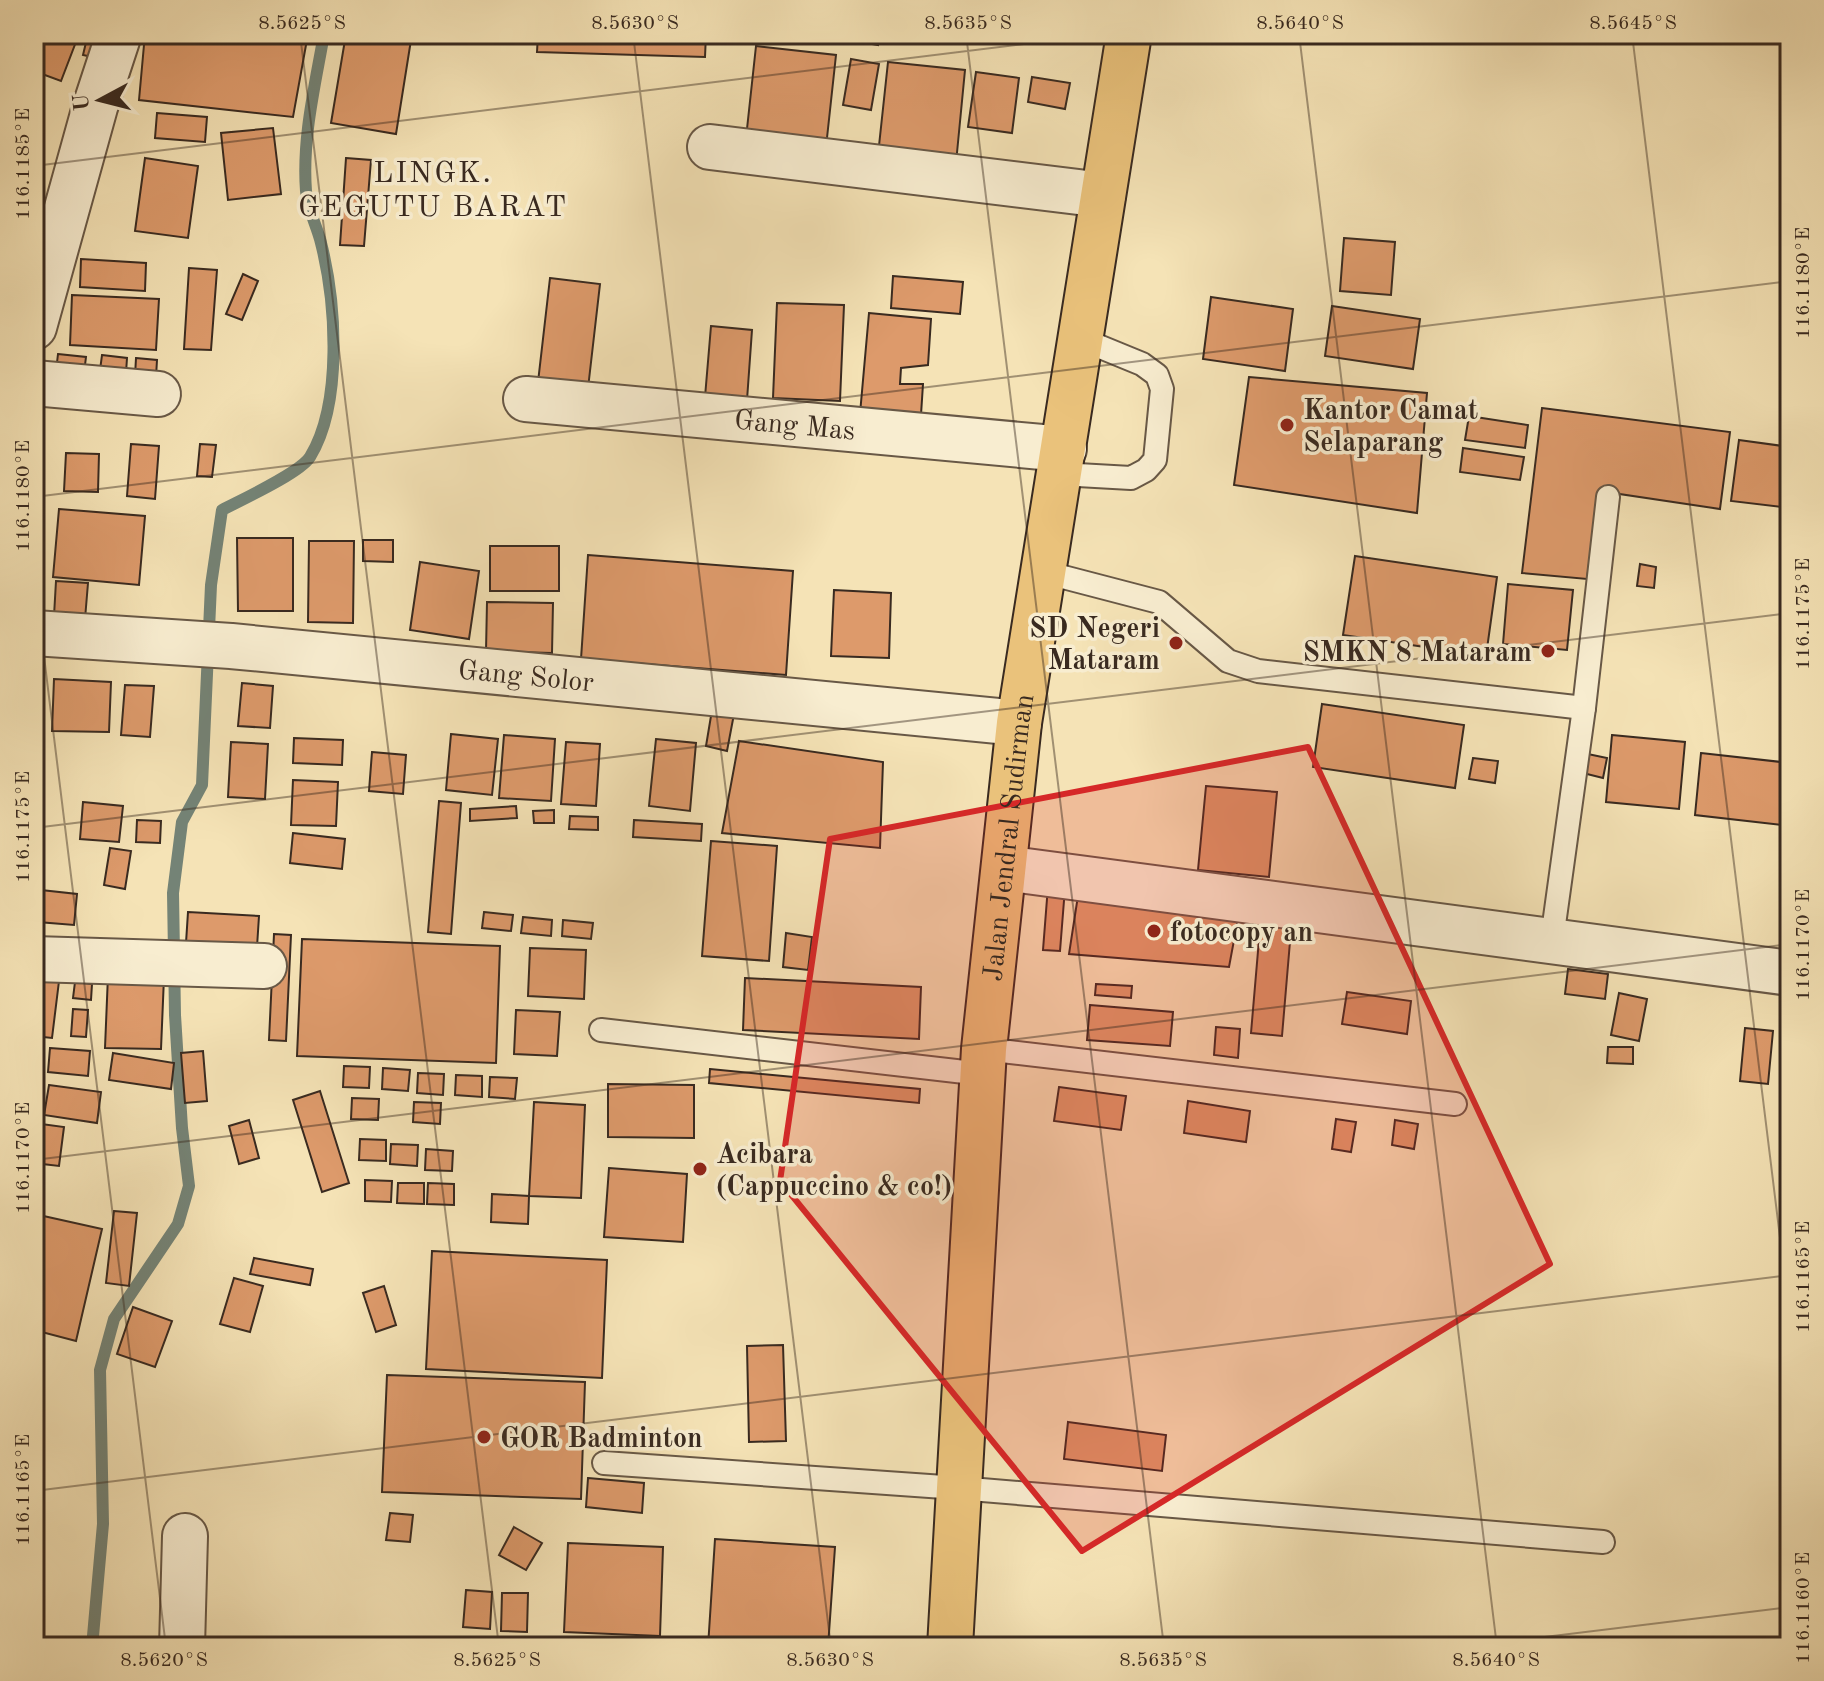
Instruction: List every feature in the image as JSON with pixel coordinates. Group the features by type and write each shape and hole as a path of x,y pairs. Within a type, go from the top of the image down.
{"highway":[{"name":"Jalan Jendral Sudirman","path":"950,1647 983,1061 1019,723 1129,34"}],"street":[{"path":"34,327 95,107 119,34"},
{"path":"710,147 1103,195"},
{"path":"34,383 158,394"},
{"name":"Gang Mas","path":"526,399 1062,462"},
{"name":"Gang Solor","path":"34,633 231,646 1019,723"},
{"path":"1004,868 1790,973"},
{"path":"34,959 264,966"},
{"path":"182,1647 185,1536"}],"lane":[{"path":"1062,462 1131,478 1146,470 1155,460 1162,389 1157,375 1142,364 1081,339"},
{"path":"1552,939 1584,708 1608,497"},
{"path":"1044,572 1159,602 1228,661 1258,671 1584,708"},
{"path":"601,1030 1455,1104"},
{"path":"604,1463 958,1488 1603,1542"}],"highlighted area":[{"path":"1308,747 1550,1264 1082,1551 780,1181 830,839"}],"building":[{"path":"35,34 79,34 61,81 34,71"},
{"path":"88,34 103,34 97,58 83,55"},
{"path":"145,34 230,42 232,34 308,34 293,117 139,100"},
{"path":"346,34 411,40 396,134 331,123"},
{"path":"538,34 706,34 705,57 537,52"},
{"path":"845,34 880,34 878,45 844,39"},
{"path":"756,46 836,55 826,147 746,138"},
{"path":"851,59 879,64 871,110 843,105"},
{"path":"888,62 965,70 956,163 878,155"},
{"path":"976,72 1019,78 1012,133 968,127"},
{"path":"1032,77 1070,83 1065,109 1028,102"},
{"path":"157,113 207,117 205,142 155,138"},
{"path":"273,128 281,194 228,200 221,133"},
{"path":"145,158 198,166 188,238 135,231"},
{"path":"346,158 371,160 364,246 340,245"},
{"path":"1344,238 1395,242 1391,295 1340,291"},
{"path":"81,259 146,263 145,291 80,287"},
{"path":"189,268 217,270 211,350 184,349"},
{"path":"243,274 258,281 242,320 226,314"},
{"path":"893,276 963,282 960,314 891,308"},
{"path":"550,278 600,284 587,397 537,391"},
{"path":"72,295 159,299 156,350 70,345"},
{"path":"1211,297 1293,309 1285,371 1203,359"},
{"path":"777,303 844,305 840,401 773,398"},
{"path":"1332,306 1420,319 1413,369 1325,356"},
{"path":"869,313 931,319 928,365 901,368 900,384 923,384 920,430 859,425"},
{"path":"711,326 752,330 747,400 705,397"},
{"path":"58,354 86,357 84,373 56,371"},
{"path":"102,355 127,358 126,373 100,370"},
{"path":"136,358 157,360 156,377 135,376"},
{"path":"1249,377 1427,393 1417,513 1234,485"},
{"path":"1542,408 1730,432 1720,509 1599,491 1587,579 1522,573"},
{"path":"1469,416 1528,425 1525,448 1465,440"},
{"path":"1739,440 1790,447 1790,508 1731,501"},
{"path":"131,444 159,446 155,499 127,496"},
{"path":"200,444 216,445 212,477 197,476"},
{"path":"1463,448 1524,457 1520,480 1460,472"},
{"path":"66,453 99,454 98,492 64,491"},
{"path":"59,509 145,516 139,585 53,577"},
{"path":"237,538 293,538 293,611 238,611"},
{"path":"363,540 393,540 393,562 363,561"},
{"path":"309,541 354,541 353,623 308,622"},
{"path":"490,546 559,546 559,591 490,591"},
{"path":"588,555 793,571 786,675 581,659"},
{"path":"1355,556 1497,577 1486,656 1343,635"},
{"path":"420,562 479,571 469,639 410,630"},
{"path":"1640,564 1656,567 1654,588 1637,586"},
{"path":"56,581 88,583 85,619 54,616"},
{"path":"1508,584 1573,590 1567,650 1503,644"},
{"path":"834,590 891,593 889,658 831,656"},
{"path":"487,602 553,603 552,653 486,651"},
{"path":"54,679 111,682 109,732 52,731"},
{"path":"242,683 273,686 270,728 238,726"},
{"path":"125,685 154,686 150,737 121,735"},
{"path":"1322,704 1464,725 1455,788 1313,767"},
{"path":"712,710 734,714 727,751 706,746"},
{"path":"451,734 498,739 492,795 446,790"},
{"path":"504,735 555,739 551,801 499,798"},
{"path":"1612,735 1685,742 1679,809 1606,802"},
{"path":"294,738 343,740 342,765 293,763"},
{"path":"656,739 696,743 690,811 649,806"},
{"path":"739,741 883,762 880,848 722,833"},
{"path":"231,742 268,744 265,799 228,797"},
{"path":"566,742 600,744 596,806 561,804"},
{"path":"372,752 406,755 403,794 369,791"},
{"path":"1583,753 1607,758 1603,778 1579,772"},
{"path":"1701,753 1790,763 1790,826 1695,815"},
{"path":"1473,758 1498,761 1495,783 1469,779"},
{"path":"293,780 338,782 336,826 291,825"},
{"path":"1206,786 1277,792 1269,877 1198,870"},
{"path":"439,801 461,803 451,934 428,932"},
{"path":"83,802 123,806 119,842 80,839"},
{"path":"516,806 517,818 470,821 470,809"},
{"path":"554,810 554,823 534,823 533,811"},
{"path":"570,816 598,817 598,830 569,829"},
{"path":"137,820 161,821 160,843 136,842"},
{"path":"634,820 702,824 701,841 633,837"},
{"path":"293,833 345,839 342,869 290,863"},
{"path":"711,841 777,846 769,961 702,956"},
{"path":"110,848 131,851 125,889 104,885"},
{"path":"1048,886 1065,888 1060,951 1043,950"},
{"name":"fotocopy an","path":"1079,889 1240,908 1229,967 1069,954"},
{"path":"41,890 77,894 74,925 38,922"},
{"path":"188,912 259,916 257,947 186,943"},
{"path":"484,912 513,915 511,931 482,928"},
{"path":"1261,916 1292,918 1282,1036 1251,1033"},
{"path":"523,917 552,920 551,936 521,933"},
{"path":"563,920 593,923 591,939 562,936"},
{"path":"786,933 812,937 808,970 783,967"},
{"path":"274,934 291,935 286,1041 269,1040"},
{"path":"302,939 500,946 496,1063 297,1056"},
{"path":"530,948 586,950 584,999 528,996"},
{"path":"1568,969 1608,974 1605,999 1565,994"},
{"path":"34,970 60,973 52,1038 34,1036"},
{"path":"108,975 164,977 161,1049 105,1048"},
{"path":"745,978 921,987 919,1039 743,1030"},
{"path":"75,982 92,984 91,1000 73,998"},
{"path":"1096,984 1132,986 1131,998 1095,995"},
{"path":"1347,992 1411,1001 1407,1034 1342,1024"},
{"path":"1619,993 1647,999 1639,1041 1611,1035"},
{"path":"1090,1005 1173,1012 1170,1046 1087,1040"},
{"path":"73,1009 88,1010 86,1037 71,1036"},
{"path":"516,1010 560,1012 557,1056 514,1054"},
{"path":"1216,1027 1240,1029 1238,1058 1214,1055"},
{"path":"1745,1028 1773,1031 1768,1084 1740,1081"},
{"path":"1608,1047 1633,1047 1633,1064 1607,1063"},
{"path":"50,1048 90,1051 88,1076 48,1072"},
{"path":"203,1051 207,1101 185,1103 181,1053"},
{"path":"113,1053 174,1063 171,1089 109,1080"},
{"path":"344,1066 370,1067 369,1088 343,1087"},
{"path":"383,1068 410,1070 408,1091 382,1089"},
{"path":"710,1069 920,1089 919,1103 709,1083"},
{"path":"418,1073 444,1074 443,1095 417,1093"},
{"path":"456,1075 482,1076 482,1097 455,1095"},
{"path":"490,1077 517,1078 515,1099 489,1097"},
{"path":"608,1084 694,1085 694,1138 608,1137"},
{"path":"49,1085 101,1092 97,1123 44,1115"},
{"path":"1059,1087 1126,1096 1121,1130 1054,1121"},
{"path":"320,1091 349,1183 322,1192 293,1100"},
{"path":"352,1098 379,1099 378,1120 351,1119"},
{"path":"1188,1101 1250,1111 1246,1142 1184,1133"},
{"path":"414,1102 441,1103 440,1124 413,1122"},
{"path":"534,1102 585,1105 581,1198 529,1196"},
{"path":"1336,1119 1356,1122 1351,1152 1332,1149"},
{"path":"249,1120 259,1158 239,1164 229,1126"},
{"path":"1395,1120 1418,1124 1414,1149 1392,1145"},
{"path":"34,1123 64,1127 59,1166 34,1163"},
{"path":"360,1139 386,1140 386,1161 359,1160"},
{"path":"391,1144 418,1145 417,1166 390,1164"},
{"path":"426,1149 453,1151 452,1171 425,1170"},
{"path":"609,1168 687,1174 683,1242 604,1237"},
{"path":"365,1180 392,1181 391,1202 365,1201"},
{"path":"398,1183 424,1183 424,1204 397,1203"},
{"path":"428,1183 454,1184 454,1205 427,1204"},
{"path":"492,1194 529,1196 528,1224 491,1222"},
{"path":"114,1211 137,1213 129,1286 106,1283"},
{"path":"39,1215 102,1229 76,1341 34,1330 34,1238"},
{"path":"432,1251 607,1260 602,1378 426,1369"},
{"path":"254,1258 313,1269 310,1285 250,1274"},
{"path":"234,1278 263,1286 250,1332 220,1324"},
{"path":"384,1286 396,1325 376,1332 363,1293"},
{"path":"133,1307 172,1321 155,1367 117,1354"},
{"path":"783,1345 786,1441 749,1442 747,1346"},
{"name":"GOR Badminton","path":"387,1375 585,1382 581,1499 382,1492"},
{"path":"1068,1422 1166,1435 1162,1471 1064,1459"},
{"path":"588,1478 644,1483 642,1513 586,1507"},
{"path":"34,1505 42,1505 40,1540 34,1540"},
{"path":"390,1513 413,1515 410,1542 386,1540"},
{"path":"514,1527 542,1543 526,1570 499,1555"},
{"path":"715,1539 835,1547 828,1647 708,1647"},
{"path":"568,1543 663,1547 660,1636 564,1632"},
{"path":"466,1590 492,1592 490,1629 463,1627"},
{"path":"502,1593 528,1593 527,1632 501,1631"}],"waterway":[{"path":"92,1647 103,1524 100,1370 114,1319 178,1224 189,1186 175,1015 173,893 182,822 202,785 211,585 222,510 283,478 304,463 321,435 328,409 334,352 333,322 326,267 307,197 305,171 310,112 324,34"}],"place":[{"name":"Kantor Camat Selaparang","path":"1287,425"},
{"name":"SD Negeri Mataram","path":"1176,643"},
{"name":"SMKN 8 Mataram","path":"1548,651"},
{"name":"fotocopy an","path":"1154,931"},
{"name":"Acibara (Cappuccino & co!)","path":"700,1169"},
{"name":"GOR Badminton","path":"484,1437"}],"district":[{"name":"LINGK. GEGUTU BARAT","path":"433,189"}]}
